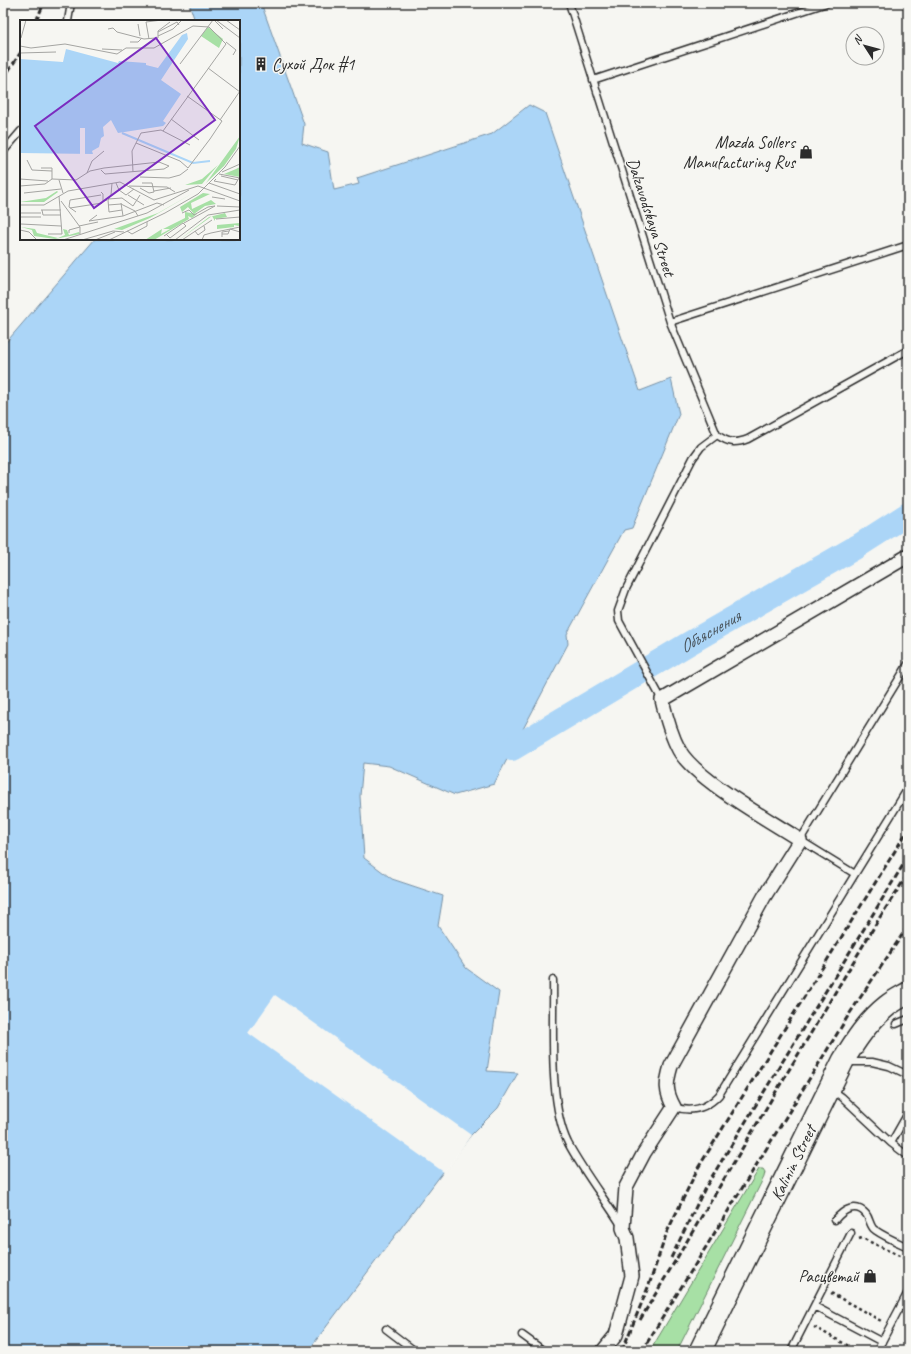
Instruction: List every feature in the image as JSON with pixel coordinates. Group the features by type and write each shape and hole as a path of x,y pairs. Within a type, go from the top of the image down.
{"main road":[{"name":"Kalinin Street","path":"700,1351 842,1061 873,1019 887,1005 908,993"}],"street":[{"path":"603,1351 616,1336 632,1276 627,1238 623,1228 624,1200 630,1177 674,1107 667,1096 667,1081 671,1066 764,897 800,840 717,786 696,770 680,751 666,715 662,700 908,556"}],"lane":[{"path":"68,20 71,3"},
{"name":"Dalzavodskaya Street","path":"569,3 670,322 718,435"},
{"path":"593,80 827,3"},
{"path":"3,152 20,132"},
{"path":"670,322 908,245"},
{"path":"662,700 635,653 619,621 618,611 620,600 693,458 701,447 718,435 727,442 737,443 748,439 908,350"},
{"path":"855,874 800,840 908,664"},
{"path":"674,1107 685,1110 704,1107 719,1095 908,788"},
{"path":"553,980 555,1089 560,1119 568,1142 623,1228"},
{"path":"896,1024 908,1019"},
{"path":"842,1061 872,1062 890,1066 908,1075"},
{"path":"829,1088 842,1097 891,1143 908,1156"},
{"path":"891,1143 908,1113"},
{"path":"835,1220 845,1209 860,1209 866,1214 873,1229 908,1247"},
{"path":"791,1351 852,1234"},
{"path":"877,1351 908,1292"},
{"path":"814,1306 882,1342"},
{"path":"386,1329 415,1351"},
{"path":"522,1335 544,1351"}],"path":[{"path":"856,1244 860,1238 862,1238 908,1260"},
{"path":"831,1290 833,1295 890,1326"},
{"path":"809,1329 814,1327 858,1351"}],"green space":[{"path":"759,1169 763,1169 765,1172 764,1177 677,1351 650,1351"}],"water":[{"path":"189,3 261,3 304,124 302,143 328,152 334,190 359,184 357,178 492,134 529,105 545,113 640,391 671,379 679,414 632,528 624,530 567,634 568,644 494,784 455,795 389,766 363,763 360,796 364,858 392,879 443,896 438,926 466,968 499,992 487,1071 518,1073 498,1108 471,1135 308,1351 3,1351 3,346 94,240 240,240 240,20 195,20"}],"pier":[{"path":"275,995 471,1135 445,1173 248,1033"}],"waterway":[{"name":"Объяснения","path":"512,749 688,644 858,546 908,514"}],"railway":[{"path":"36,20 44,3"},
{"path":"3,79 20,54"},
{"path":"622,1351 649,1285 667,1232 698,1168 908,830"},
{"path":"671,1258 705,1188 908,857"},
{"path":"640,1320 880,917 908,874"},
{"path":"642,1351 848,1016 908,926"}],"place":[{"name":"Сухой Док #1","path":"261,64"},
{"name":"Mazda Sollers Manufacturing Rus","path":"806,152"},
{"name":"Расцветай","path":"870,1276"}]}
